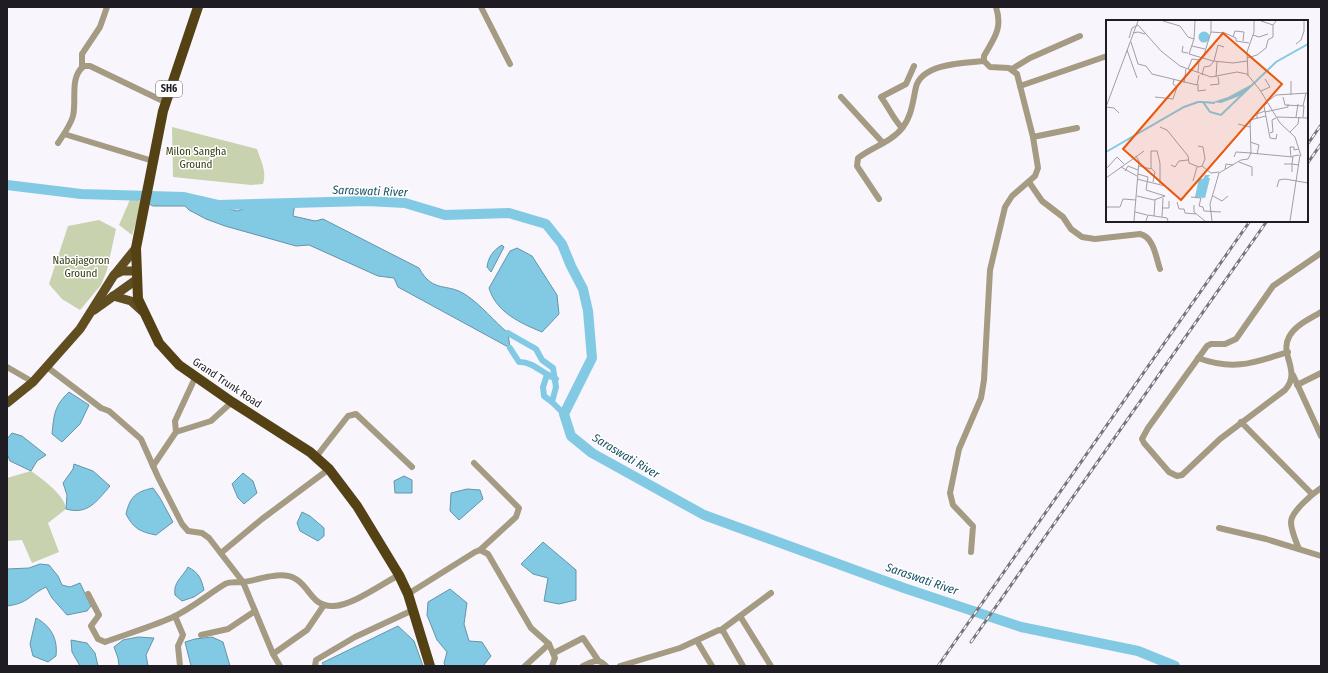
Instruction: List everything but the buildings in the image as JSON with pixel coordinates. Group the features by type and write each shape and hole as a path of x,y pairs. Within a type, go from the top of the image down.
{"highway":[{"name":"Grand Trunk Road","path":"198,7 165,102 150,174 145,211 136,248 138,299 142,311 166,353 195,378 316,457 329,469 358,506 399,575 408,594 430,666"}],"main road":[{"path":"7,403 33,382 80,329 114,275 136,248"},
{"path":"91,312 113,296 136,276 122,271 114,275"},
{"path":"113,296 131,301 142,311"}],"street":[{"path":"58,143 73,116 75,84 82,67 82,54 100,27 107,7"},
{"path":"481,7 510,64"},
{"path":"996,7 1000,18 999,27 984,56 984,61 990,67 1012,69 1030,58 1080,36"},
{"path":"1020,86 1106,56"},
{"path":"879,199 856,163 860,157 883,143 902,128 912,109 917,83 922,78 941,66 984,61"},
{"path":"82,67 90,66 165,102"},
{"path":"902,128 892,117 889,108 881,97 906,84 914,66"},
{"path":"972,552 973,526 953,505 950,493 960,449 981,398 984,380 989,276 1005,207 1012,196 1035,176 1038,168 1033,137 1017,74 1012,69"},
{"path":"841,97 883,143"},
{"path":"1033,137 1077,128"},
{"path":"64,134 153,161"},
{"path":"1029,182 1042,201 1063,217 1071,229 1082,237 1094,238 1140,234 1146,236 1151,242 1160,269"},
{"path":"1293,374 1292,381 1285,390 1241,422 1201,455 1186,472 1177,476 1169,472 1142,439 1148,428 1203,350 1211,344 1225,344 1236,339 1273,286 1321,253"},
{"path":"1321,312 1299,326 1292,333 1287,343 1293,374 1297,385 1321,436"},
{"path":"1198,358 1219,364 1237,365 1253,363 1288,352"},
{"path":"7,366 33,382"},
{"path":"47,367 101,408 109,411 141,439 182,524 188,531 202,534 210,538 243,582 272,654 278,665"},
{"path":"1297,385 1321,373"},
{"path":"176,432 175,421 195,378"},
{"path":"153,466 176,432 211,421 232,402"},
{"path":"316,457 348,416 356,414 412,467"},
{"path":"1241,422 1312,494"},
{"path":"408,594 480,550 516,517 519,508 474,463"},
{"path":"221,553 262,519 329,469"},
{"path":"1299,549 1291,524 1292,516 1312,494 1321,488"},
{"path":"1219,528 1321,556"},
{"path":"480,550 488,554 499,570 532,628 549,644 554,653 552,666"},
{"path":"88,594 99,615 91,626 101,641 105,642 175,616 218,591 226,584 271,576 290,575 300,581 314,598 324,605 340,605 399,575"},
{"path":"620,666 680,648 721,630 771,593"},
{"path":"272,654 307,630 324,605"},
{"path":"315,666 316,660 347,641 413,610"},
{"path":"201,635 228,629 255,611"},
{"path":"175,616 183,635 178,646 180,666"},
{"path":"740,616 772,666"},
{"path":"721,630 744,666"},
{"path":"554,653 582,637 586,640 598,660 606,666"},
{"path":"697,641 712,666"},
{"path":"525,666 549,644"},
{"path":"583,666 598,660"}],"green space":[{"name":"Milon Sangha Ground","path":"172,127 257,149 264,171 263,184 251,185 173,177"},
{"path":"132,195 142,203 132,235 119,225"},
{"name":"Nabajagoron Ground","path":"99,220 116,229 107,270 101,285 80,310 62,299 49,284 68,226"},
{"path":"31,471 47,483 62,498 66,509 48,523 59,552 32,563 22,540 7,541 7,478"}],"water":[{"path":"151,196 184,197 237,211 258,204 295,203 293,216 315,221 323,219 419,268 424,276 435,285 453,289 466,295 477,303 508,333 510,348 398,287 394,278 378,276 309,245 296,246 225,226 206,219 189,210 185,206 153,206 149,204"},
{"path":"502,245 504,247 491,272 487,267 488,260"},
{"path":"517,248 532,256 557,295 559,314 542,332 525,325 510,316 497,304 489,288 510,251"},
{"path":"69,392 89,405 80,424 62,442 52,434 53,421 60,402"},
{"path":"12,433 22,436 46,455 37,461 31,471 10,461 7,454 7,439"},
{"path":"74,464 93,471 110,486 96,502 86,509 66,509 67,495 63,483 73,469"},
{"path":"243,473 253,481 257,493 244,504 238,498 232,484"},
{"path":"404,476 412,480 412,493 395,493 394,481"},
{"path":"153,488 173,522 156,535 138,529 131,523 126,514 129,503 134,496 142,491"},
{"path":"467,489 480,490 483,499 459,520 450,511 451,493"},
{"path":"302,512 310,516 324,528 324,536 318,541 300,531 297,523"},
{"path":"543,542 576,570 576,600 559,604 544,601 548,578 533,574 521,564"},
{"path":"40,564 49,565 58,576 62,585 70,587 80,583 91,606 87,611 67,615 52,598 46,587 20,603 7,606 7,569 29,568"},
{"path":"188,567 195,571 199,576 204,590 194,597 182,601 175,595 175,587 178,580"},
{"path":"450,589 467,603 464,624 469,641 482,642 491,656 483,666 445,666 444,663 447,652 437,640 427,615 428,602"},
{"path":"36,618 46,625 55,639 56,656 48,662 33,656 30,644"},
{"path":"398,626 414,641 423,666 324,666 322,663"},
{"path":"138,637 154,638 146,655 148,666 119,666 114,647 123,640"},
{"path":"212,637 223,642 230,666 191,666 185,642"},
{"path":"71,640 87,643 95,653 98,666 80,666 72,652"}],"waterway":[{"name":"Saraswati River","path":"7,185 81,194 184,197 219,205 367,201 405,203 445,215 509,213 546,224 562,244 583,289 588,311 592,358 564,414 571,436 592,453 704,515 904,588 1021,627 1138,651 1175,666"},
{"path":"508,333 536,349 542,360 553,368 556,387 552,402 564,414"},
{"path":"510,348 519,362 524,362 533,366 556,379"},
{"path":"547,375 543,387 544,396 552,402"}],"railway":[{"path":"1308,144 1321,125"},
{"path":"1308,163 1321,144"},
{"path":"938,666 1249,222"},
{"path":"971,642 1266,222"}]}
